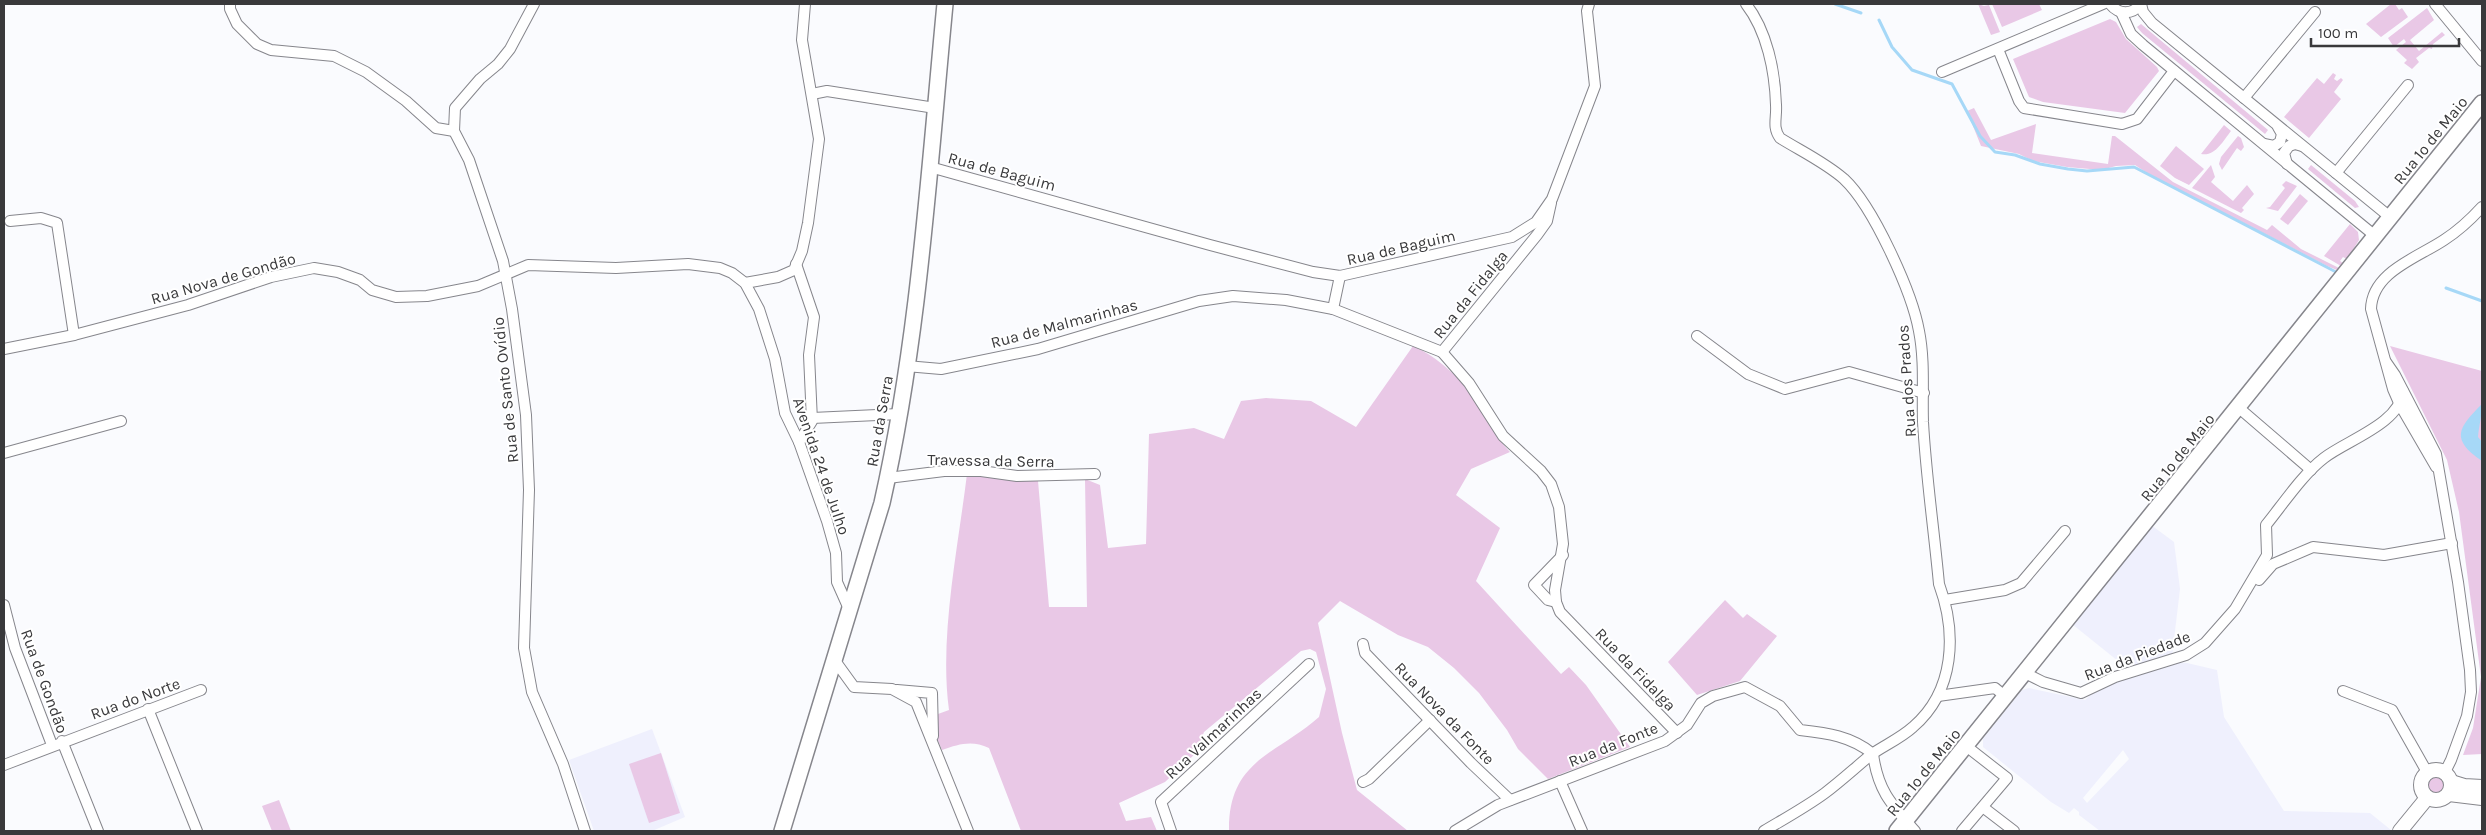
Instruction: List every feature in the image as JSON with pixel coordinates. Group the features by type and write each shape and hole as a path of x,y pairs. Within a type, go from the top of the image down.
{"main road":[{"name":"Rua da Serra","path":"782,831 888,478 906,366 930,168 945,4"},
{"name":"Rua 1º de Maio","path":"1906,828 1966,746 2238,408 2374,235 2482,103"}],"street":[{"path":"230,4 230,9 237,24 257,44 271,50 334,56 366,72 406,101 436,128 454,131 454,108 480,78 498,64 510,48 534,4"},
{"path":"506,274 528,265 616,268 705,265 732,273 745,283 778,277 794,270 802,251 808,223 819,140 802,40 805,4"},
{"name":"Rua de Baguim","path":"930,168 1210,245 1313,272 1340,276 1512,237 1536,222 1552,199 1595,86 1587,11 1589,4"},
{"name":"Rua dos Prados","path":"1746,4 1756,16 1771,64 1776,106 1775,132 1780,138 1844,179 1861,199 1881,234 1913,306 1920,332 1924,393 1923,421 1938,574 1945,600 1951,648 1949,664 1938,696 1914,727 1873,754 1824,793 1764,831"},
{"path":"1942,72 2101,5 2133,11 2141,4 2143,12 2149,20 2390,217"},
{"path":"2436,4 2481,61"},
{"path":"2115,8 2131,34 2374,235"},
{"path":"2244,98 2315,12"},
{"path":"1998,49 2019,101 2024,108 2122,124 2137,119 2174,71"},
{"path":"2336,173 2408,85"},
{"path":"812,94 827,91 935,108"},
{"path":"2261,142 2271,146 2280,142 2282,134 2276,124"},
{"name":"Rua de Santo Ovídio","path":"454,131 469,160 506,274 527,432 529,490 524,648 532,692 563,764 585,831"},
{"path":"2288,164 2284,157 2287,148 2295,144 2303,147"},
{"name":"Rua da Fidalga","path":"1552,199 1548,221 1442,352 1470,383 1503,436 1541,471 1552,484 1559,507 1563,555 1555,590 1556,602 1560,612 1677,733"},
{"path":"2440,472 2400,405 2371,310 2372,298 2376,288 2393,271 2458,230 2482,207"},
{"path":"10,221 41,218 56,223 74,335"},
{"path":"796,264 814,317 809,355 812,418 798,442"},
{"name":"Rua Nova de Gondão","path":"4,349 74,335 188,305 271,278 314,268 338,272 360,280 372,290 396,297 427,296 469,287 506,274"},
{"path":"1333,308 1340,276"},
{"name":"Avenida 24 de Julho","path":"745,283 759,308 774,359 785,413 798,442 827,521 836,552 837,582 849,608"},
{"name":"Rua de Malmarinhas","path":"906,366 941,369 1038,349 1199,301 1233,296 1261,297 1333,308 1442,352"},
{"path":"1697,336 1748,374 1785,389 1849,372 1924,393"},
{"path":"2386,362 2436,454 2452,543 2470,670 2467,716 2452,760 2448,783 2439,800 2427,798 2420,788 2420,782 2427,772 2433,770 2448,783 2482,798"},
{"path":"2242,600 2268,555 2266,525 2311,470 2324,458 2370,431 2400,405 2403,391"},
{"path":"2238,408 2311,470"},
{"path":"812,418 899,414"},
{"path":"4,453 121,421"},
{"name":"Travessa da Serra","path":"888,478 944,471 981,471 1017,476 1095,474"},
{"path":"1945,600 2005,590 2021,583 2064,531"},
{"path":"2242,600 2266,569 2313,547 2384,555 2452,543"},
{"path":"2268,555 2271,558 2297,553"},
{"name":"Rua da Fidalga","path":"1556,602 1548,600 1534,585 1563,555"},
{"name":"Rua da Piedade","path":"2025,673 2043,682 2081,693 2115,677 2186,655 2205,643 2242,600"},
{"name":"Rua de Gondão","path":"4,605 15,648 57,743 4,765"},
{"name":"Rua Nova da Fonte","path":"1363,644 1365,653 1510,800"},
{"path":"834,658 854,686 932,693 934,742"},
{"name":"Rua Valmarinhas","path":"1171,831 1161,802 1309,664"},
{"name":"Rua da Fonte","path":"1455,831 1480,814 1510,800 1665,741 1687,725 1701,703 1713,696 1744,687 1780,706 1800,730 1839,736 1864,746 1873,754"},
{"path":"1938,696 1995,688 2006,697"},
{"path":"892,689 916,702 934,742 968,831"},
{"name":"Rua do Norte","path":"57,743 201,690"},
{"path":"2343,691 2392,710 2427,772"},
{"path":"148,709 197,831"},
{"path":"1363,782 1369,779 1430,720"},
{"path":"57,743 98,831"},
{"path":"1962,831 1984,808 2008,778 1966,746"},
{"path":"1873,754 1875,770 1886,798 1906,828"},
{"path":"1560,781 1582,831"},
{"path":"2448,783 2482,787"},
{"path":"2400,831 2427,798"},
{"path":"1984,808 2014,831"}],"shaded area":[{"path":"1978,4 1989,5 2000,32 1991,35"},
{"path":"1992,4 2039,4 2042,10 2002,27"},
{"path":"2391,4 2395,4 2399,10 2402,8 2408,17 2381,37 2366,24"},
{"path":"2427,8 2434,20 2410,40 2419,51 2442,32 2445,35 2433,44 2432,49 2429,48 2416,58 2419,62 2412,69 2404,63 2407,60 2396,50 2406,42 2404,39 2394,47 2388,38"},
{"path":"2110,19 2116,22 2126,39 2159,71 2125,113 2043,102 2029,97 2013,59"},
{"path":"2141,24 2268,130 2265,134 2142,33 2137,27"},
{"path":"2333,73 2336,75 2334,79 2337,81 2341,78 2343,80 2334,92 2341,99 2309,138 2284,117 2317,78 2324,84"},
{"path":"1974,108 1991,140 2036,124 2032,153 2108,164 2112,136 2115,136 2173,182 2267,230 2272,225 2301,249 2339,268 2337,270 2327,266 2135,165 2116,166 2101,170 2067,167 2033,161 2019,154 1981,146 1967,111"},
{"path":"2224,125 2231,131 2222,143 2215,151 2201,154"},
{"path":"2238,136 2241,138 2244,147 2241,151 2237,148 2222,170 2219,164 2221,157"},
{"path":"2176,146 2204,169 2189,185 2175,178 2160,166"},
{"path":"2211,165 2215,177 2211,182 2233,201 2247,185 2254,194 2242,208 2244,210 2241,213 2192,188"},
{"path":"2311,165 2355,201 2359,207 2355,208 2308,169"},
{"path":"2286,181 2297,186 2278,211 2266,208 2270,207 2285,188 2282,185"},
{"path":"2300,194 2308,201 2288,225 2280,219"},
{"path":"2350,224 2358,232 2359,240 2347,259 2343,257 2340,261 2343,263 2341,266 2324,256"},
{"path":"1413,346 1436,359 1458,378 1498,438 1510,452 1471,469 1456,495 1500,528 1476,581 1561,674 1569,667 1586,685 1630,747 1548,779 1518,749 1507,730 1479,693 1454,668 1428,647 1398,635 1340,601 1318,623 1342,733 1357,790 1408,831 1229,831 1231,807 1237,789 1246,774 1271,751 1319,717 1326,689 1316,652 1310,649 1301,651 1204,732 1196,753 1165,782 1119,803 1126,821 1151,817 1157,831 1021,831 989,748 977,744 966,744 942,750 936,736 938,714 949,710 946,653 948,623 967,474 1038,481 1049,607 1087,607 1085,479 1100,485 1108,548 1146,544 1149,434 1194,428 1224,439 1241,401 1266,398 1311,401 1356,427"},
{"path":"2390,346 2482,371 2482,754 2463,755 2473,728 2481,677 2459,512 2447,460"},
{"path":"2151,525 2174,542 2180,589 2172,656 2128,669 2072,624"},
{"path":"1725,600 1743,618 1747,614 1777,636 1740,681 1697,695 1668,662"},
{"path":"2171,662 2187,663 2217,670 2224,717 2284,811 2370,813 2391,830 2100,831 2079,815 2079,812 2074,808 2069,813 2051,802 1983,747 1983,739 2022,690 2029,688 2085,700 2096,690 2120,678","holes":["2123,750 2129,759 2087,803 2083,798"]},
{"path":"652,729 685,817 652,831 594,831 569,760"},
{"path":"661,753 680,813 649,823 629,764"},
{"path":"2436,774 2443,777 2446,784 2443,791 2436,794 2429,791 2426,784 2429,777"},
{"path":"279,800 291,831 272,831 262,806"}],"water":[{"path":"2482,404 2478,437 2482,442 2482,461 2465,446 2461,433 2467,420"}],"waterway":[{"path":"1835,4 1861,13"},
{"path":"1879,20 1892,47 1912,70 1952,84 1980,136 1995,152 2015,155 2040,164 2068,169 2087,171 2134,167 2336,272"},
{"path":"2446,288 2482,301"}]}
